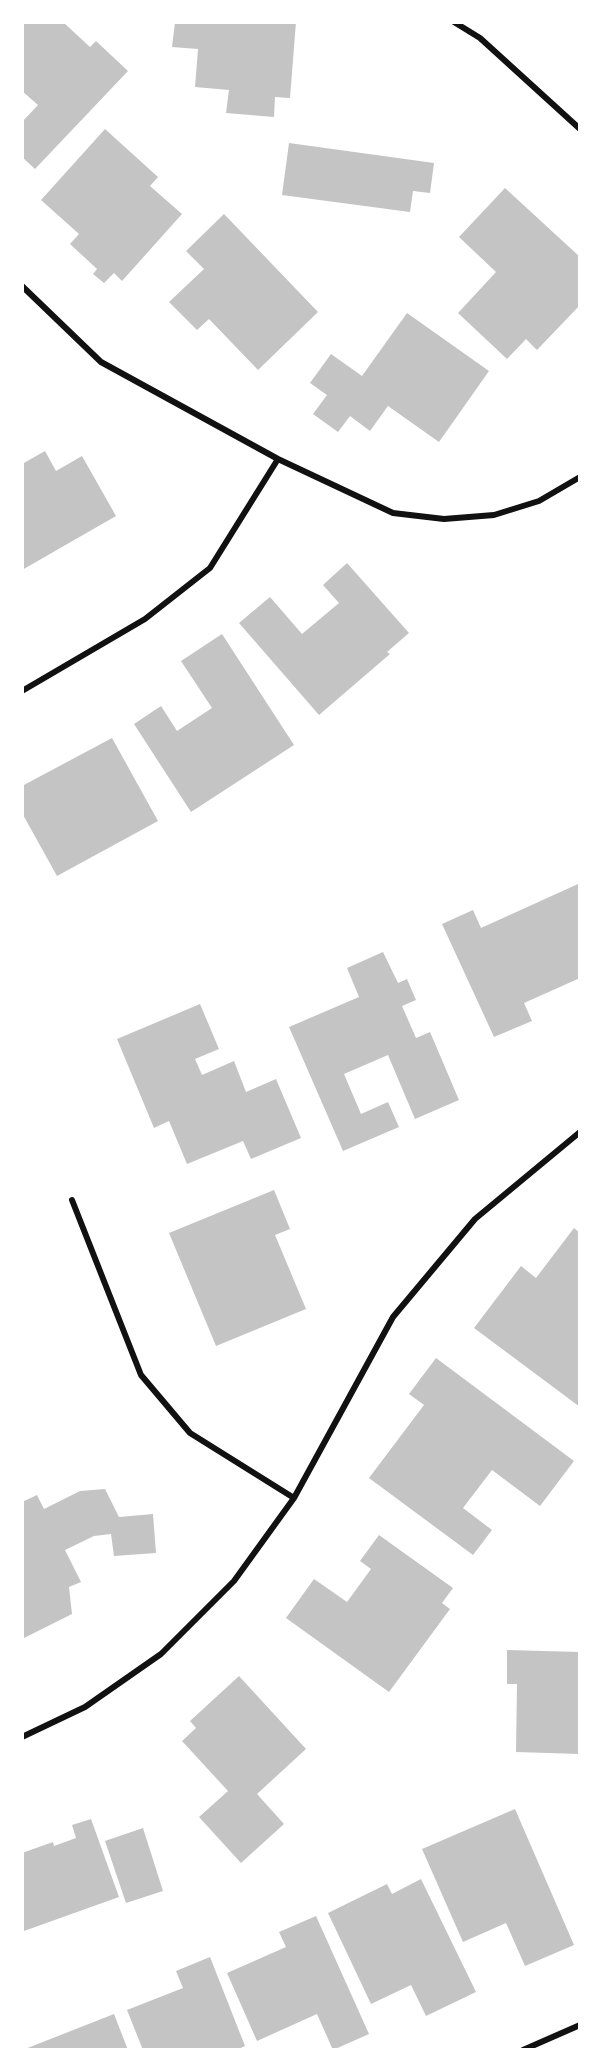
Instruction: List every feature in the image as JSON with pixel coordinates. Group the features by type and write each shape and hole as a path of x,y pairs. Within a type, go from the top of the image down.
{"street":[{"path":"454,22 480,38 579,129"},
{"path":"22,286 101,362 278,459 393,513 444,519 505,511 539,501 579,477"},
{"path":"22,691 145,620 210,568 278,459"},
{"path":"22,1737 85,1707 161,1654 234,1581 294,1498 393,1317 475,1219 579,1132"},
{"path":"72,1200 141,1375 190,1433 294,1498"},
{"path":"523,2049 579,2025"}],"building":[{"path":"22,22 63,22 90,47 96,41 128,71 35,169 22,157 22,122 38,105 22,91"},
{"path":"175,22 296,22 290,98 275,97 274,117 226,113 229,90 195,87 198,49 172,47"},
{"path":"105,129 158,177 150,186 182,214 122,281 114,273 104,283 93,274 97,269 70,244 79,234 41,200"},
{"path":"289,143 434,163 430,193 413,191 410,212 282,195"},
{"path":"505,188 580,257 580,305 537,350 526,339 507,359 458,313 496,272 459,237"},
{"path":"224,214 318,312 258,370 209,319 197,330 169,302 204,269 186,251"},
{"path":"407,313 489,371 439,442 388,406 370,431 350,416 338,432 313,414 327,395 310,383 331,354 362,376"},
{"path":"45,451 56,471 82,456 116,516 22,570 22,464"},
{"path":"347,563 409,633 387,652 390,654 319,715 239,623 270,597 302,634 339,603 323,585"},
{"path":"222,634 294,745 191,812 134,724 161,706 177,731 212,708 181,661"},
{"path":"112,738 158,821 57,876 22,813 22,786"},
{"path":"578,884 580,978 524,1003 532,1021 494,1037 442,924 473,910 481,928"},
{"path":"383,952 398,983 407,979 416,1000 402,1006 416,1038 430,1032 459,1100 415,1119 388,1055 344,1074 361,1114 388,1102 399,1127 343,1151 289,1027 359,997 347,968"},
{"path":"200,1004 219,1049 195,1059 202,1075 234,1061 246,1092 276,1079 301,1138 251,1159 243,1141 187,1164 169,1121 154,1128 117,1039"},
{"path":"274,1190 290,1229 275,1235 306,1309 216,1346 169,1233"},
{"path":"574,1228 580,1233 580,1407 474,1328 521,1266 536,1278"},
{"path":"436,1358 574,1461 540,1506 492,1470 463,1508 492,1530 473,1555 369,1478 424,1405 409,1394"},
{"path":"105,1489 119,1517 153,1514 156,1553 114,1556 111,1534 94,1536 65,1550 81,1582 69,1587 72,1614 22,1639 22,1502 37,1495 44,1509 80,1491"},
{"path":"379,1535 453,1588 442,1603 450,1609 389,1692 286,1618 314,1579 347,1602 371,1569 360,1561"},
{"path":"507,1650 580,1652 580,1754 516,1752 517,1684 507,1684"},
{"path":"239,1676 306,1749 257,1794 284,1824 241,1863 199,1817 228,1791 182,1741 196,1728 190,1721"},
{"path":"515,1809 574,1945 525,1966 506,1923 463,1942 422,1849"},
{"path":"91,1819 119,1897 24,1931 22,1853 53,1842 54,1846 76,1838 72,1825"},
{"path":"143,1828 163,1891 126,1903 105,1841"},
{"path":"421,1879 476,1992 426,2016 411,1985 371,2004 328,1913 387,1884 392,1894"},
{"path":"316,1916 369,2034 333,2050 317,2014 257,2041 227,1973 286,1947 279,1932"},
{"path":"210,1957 245,2046 236,2050 143,2050 127,2010 183,1988 176,1971"},
{"path":"114,2014 128,2050 25,2050 25,2049"}]}
